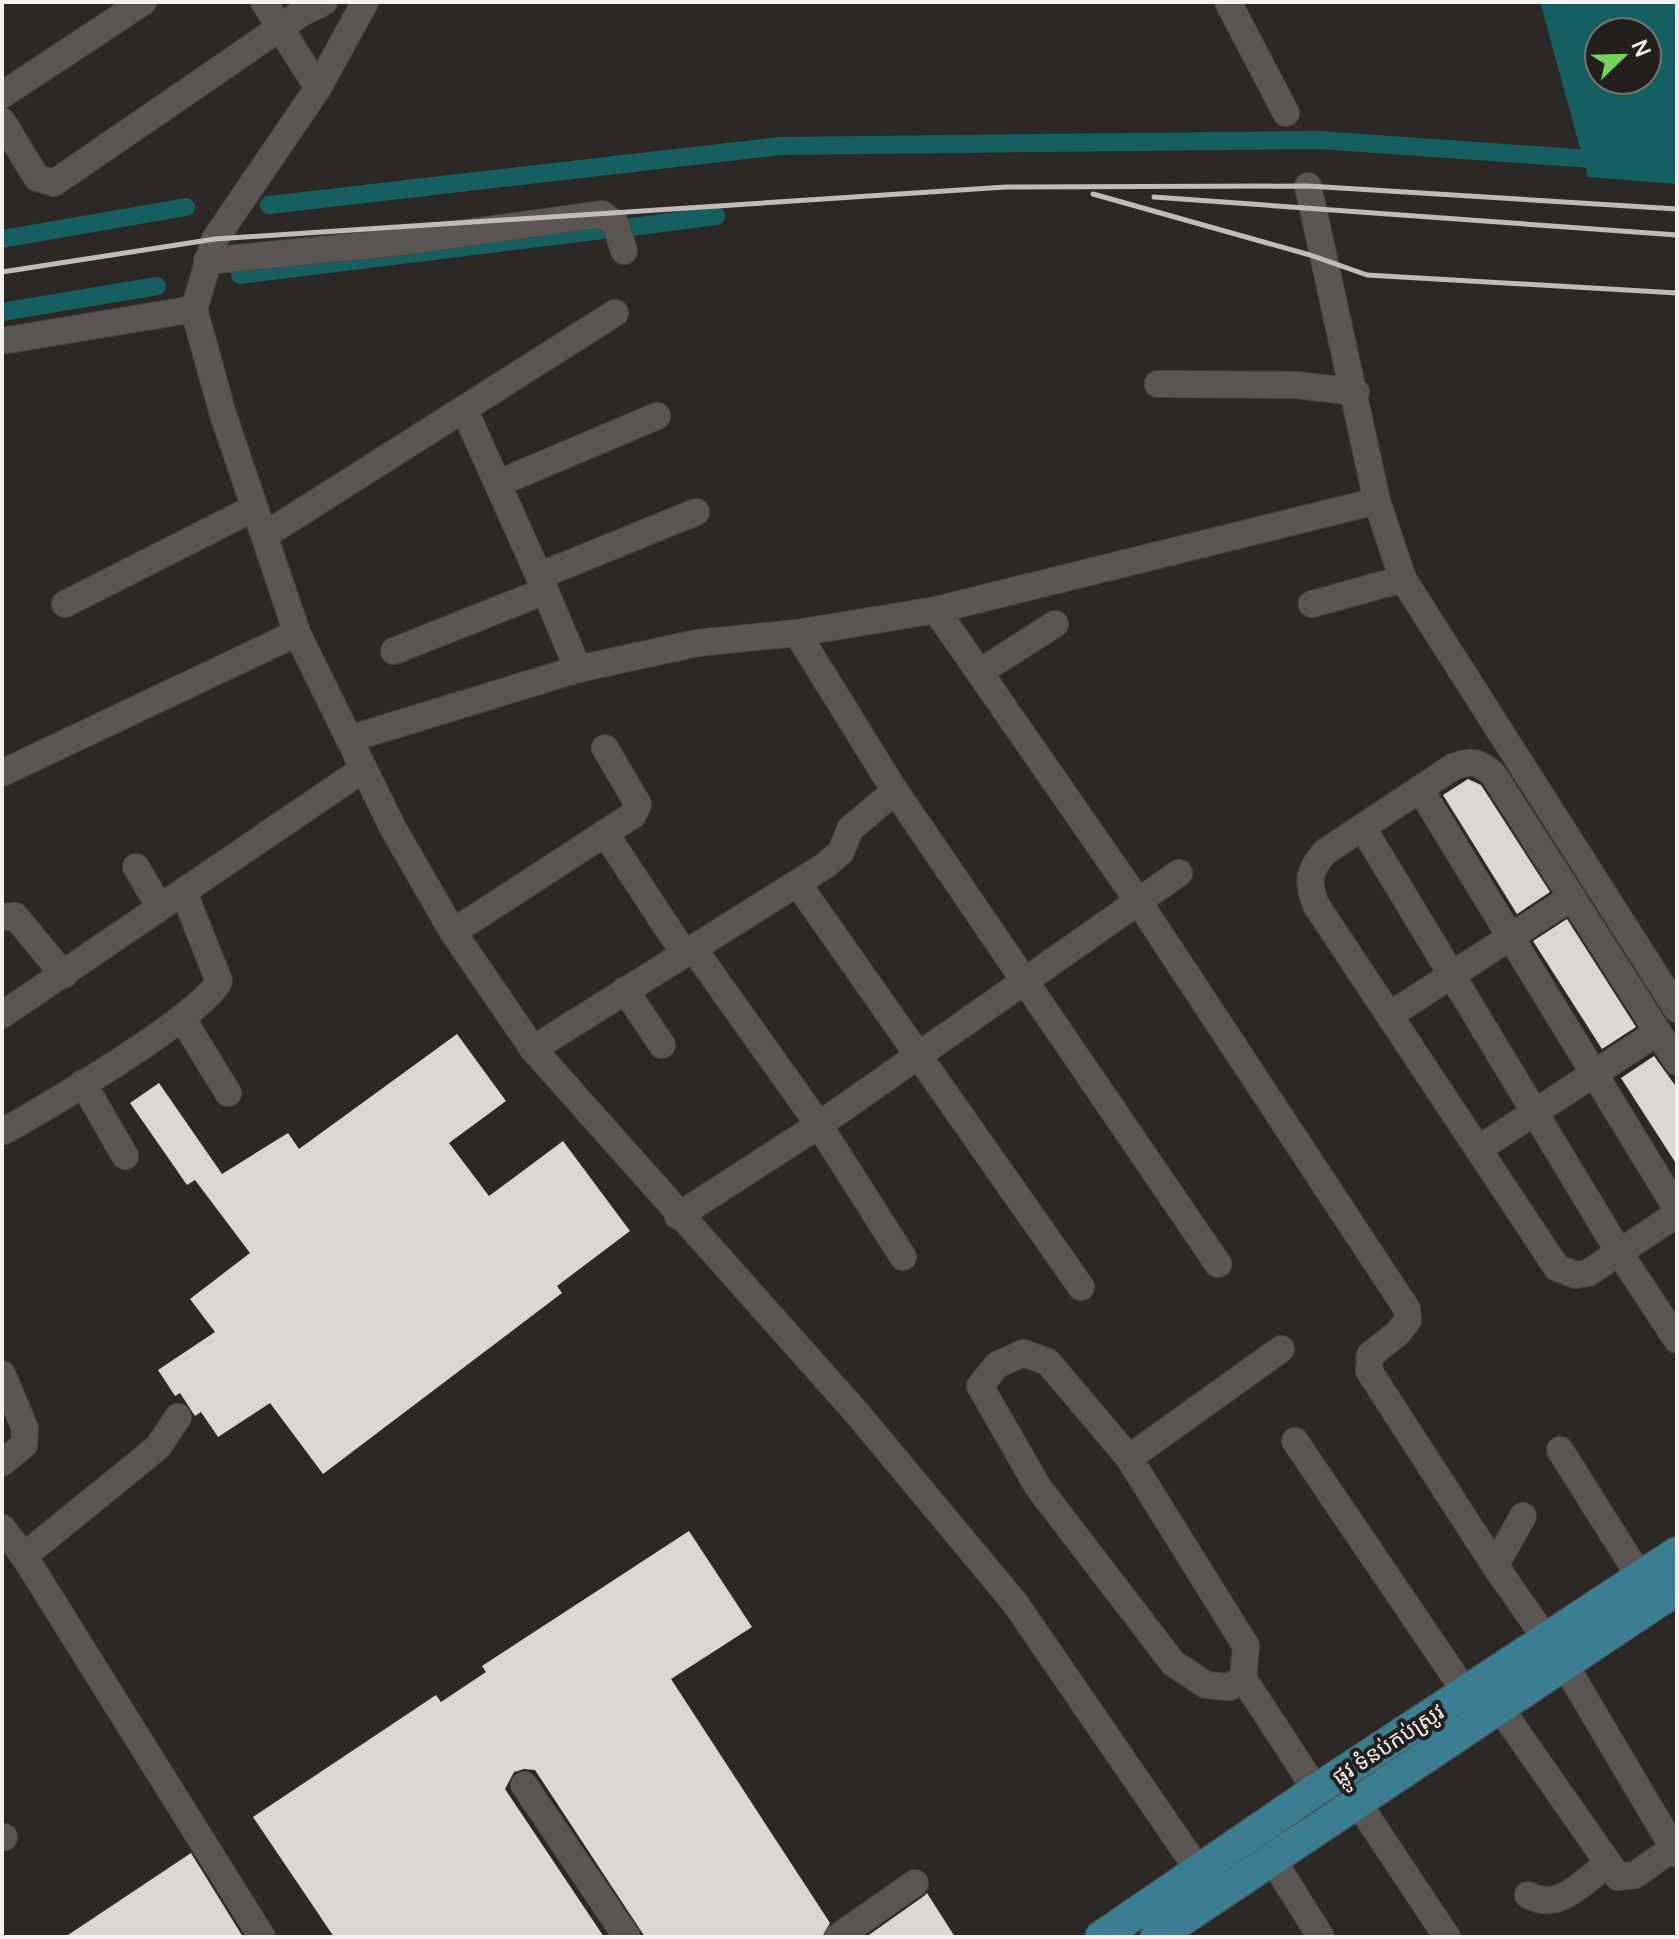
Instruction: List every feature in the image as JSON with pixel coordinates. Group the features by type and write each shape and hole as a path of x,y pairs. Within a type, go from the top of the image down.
{"main road":[{"name":"ផ្លូវ ទំនប់កប់ស្រូវ","path":"1101,1937 1208,1884 1272,1859 1358,1803 1500,1708 1556,1652 1640,1577 1677,1553"},
{"name":"ផ្លូវ ទំនប់កប់ស្រូវ","path":"1156,1937 1208,1884 1310,1794 1466,1693 1556,1652 1677,1589"}],"street":[{"path":"2,95 143,2"},
{"path":"264,2 318,88"},
{"path":"2,121 37,178 54,183 281,30 300,14 324,2"},
{"path":"365,2 318,88 215,239 194,309 254,508 297,633 362,770 453,932 533,1049 678,1216 856,1412 1015,1603 1208,1884"},
{"path":"1228,2 1286,113"},
{"path":"1308,186 1356,392 1377,501 1403,579 1677,1009"},
{"path":"207,261 401,242 602,214 610,216 616,225 624,251"},
{"path":"2,341 194,309"},
{"path":"265,535 615,313"},
{"path":"1158,384 1296,385 1356,392"},
{"path":"464,409 578,669"},
{"path":"499,483 657,416"},
{"path":"349,739 578,669 697,643 797,633 936,610 1377,501"},
{"path":"65,604 254,508"},
{"path":"394,651 696,512"},
{"path":"1312,604 1403,579"},
{"path":"936,610 1138,901 1407,1309 1408,1320 1398,1333 1370,1355 1369,1371 1495,1566 1556,1652 1675,1851 1625,1878 1618,1877 1606,1865 1500,1708"},
{"path":"980,672 1055,624"},
{"path":"2,773 297,633"},
{"path":"797,633 895,791 1218,1264"},
{"path":"453,932 625,822 638,804 605,748"},
{"path":"1420,789 1677,1211 1588,1273 1576,1275 1557,1268 1316,905 1308,882 1313,865 1325,852 1453,767 1469,761 1480,763 1493,774 1677,1062"},
{"path":"2,1015 362,770"},
{"path":"533,1049 834,859 850,829 895,791"},
{"path":"1363,828 1619,1252 1677,1340"},
{"path":"605,833 819,1125 903,1257"},
{"path":"136,867 159,906"},
{"path":"678,1216 819,1125 917,1053 1025,983 1179,873"},
{"path":"798,884 1081,1287"},
{"path":"2,1132 83,1083 182,1018 214,993 219,981 184,893"},
{"path":"1390,1015 1572,897"},
{"path":"2,917 15,916 64,975"},
{"path":"625,990 662,1045"},
{"path":"182,1018 228,1093"},
{"path":"1480,1148 1658,1032"},
{"path":"83,1083 125,1156"},
{"path":"1129,1458 1281,1349"},
{"path":"1236,1682 1206,1685 1173,1663 1038,1487 980,1386 997,1365 1023,1353 1048,1362 1129,1458 1246,1646 1236,1682 1310,1794"},
{"path":"2,1374 25,1428 24,1445 2,1463"},
{"path":"178,1417 158,1447 10,1545 262,1937"},
{"path":"1295,1441 1466,1693"},
{"path":"1560,1450 1640,1577"},
{"path":"1495,1566 1523,1516"},
{"path":"524,1785 627,1937"},
{"path":"1358,1803 1447,1937"},
{"path":"1272,1859 1321,1937"},
{"path":"1528,1895 1540,1902 1556,1902 1606,1865"},
{"path":"838,1937 915,1883"}],"water":[{"path":"1540,2 1677,2 1677,184 1588,177"}],"building":[{"path":"1468,779 1481,785 1550,892 1517,914 1443,795"},
{"path":"1567,919 1636,1027 1602,1049 1533,941"},
{"path":"457,1034 506,1101 449,1143 489,1196 563,1141 630,1231 557,1286 562,1293 323,1474 270,1403 218,1437 201,1412 195,1416 180,1393 175,1396 158,1370 215,1332 190,1299 250,1253 195,1180 187,1185 130,1103 159,1083 222,1174 288,1133 299,1149"},
{"path":"1654,1056 1677,1088 1677,1165 1621,1078"},
{"path":"689,1531 752,1627 671,1679 830,1923 822,1937 645,1937 535,1770 524,1769 514,1772 505,1789 604,1937 334,1937 253,1817 436,1695 441,1702 486,1672 482,1666"},
{"path":"191,1853 243,1937 65,1937"},
{"path":"927,1893 955,1937 866,1937 924,1896"}],"waterway":[{"path":"269,205 780,146 1319,140 1606,160"},
{"path":"2,239 186,207"},
{"path":"632,227 716,216"},
{"path":"240,275 603,230"},
{"path":"2,312 157,286"}],"railway":[{"path":"2,272 215,239 1006,187 1308,186 1677,209"},
{"path":"1093,194 1310,255 1367,275 1677,293"},
{"path":"1154,197 1677,235"}]}
